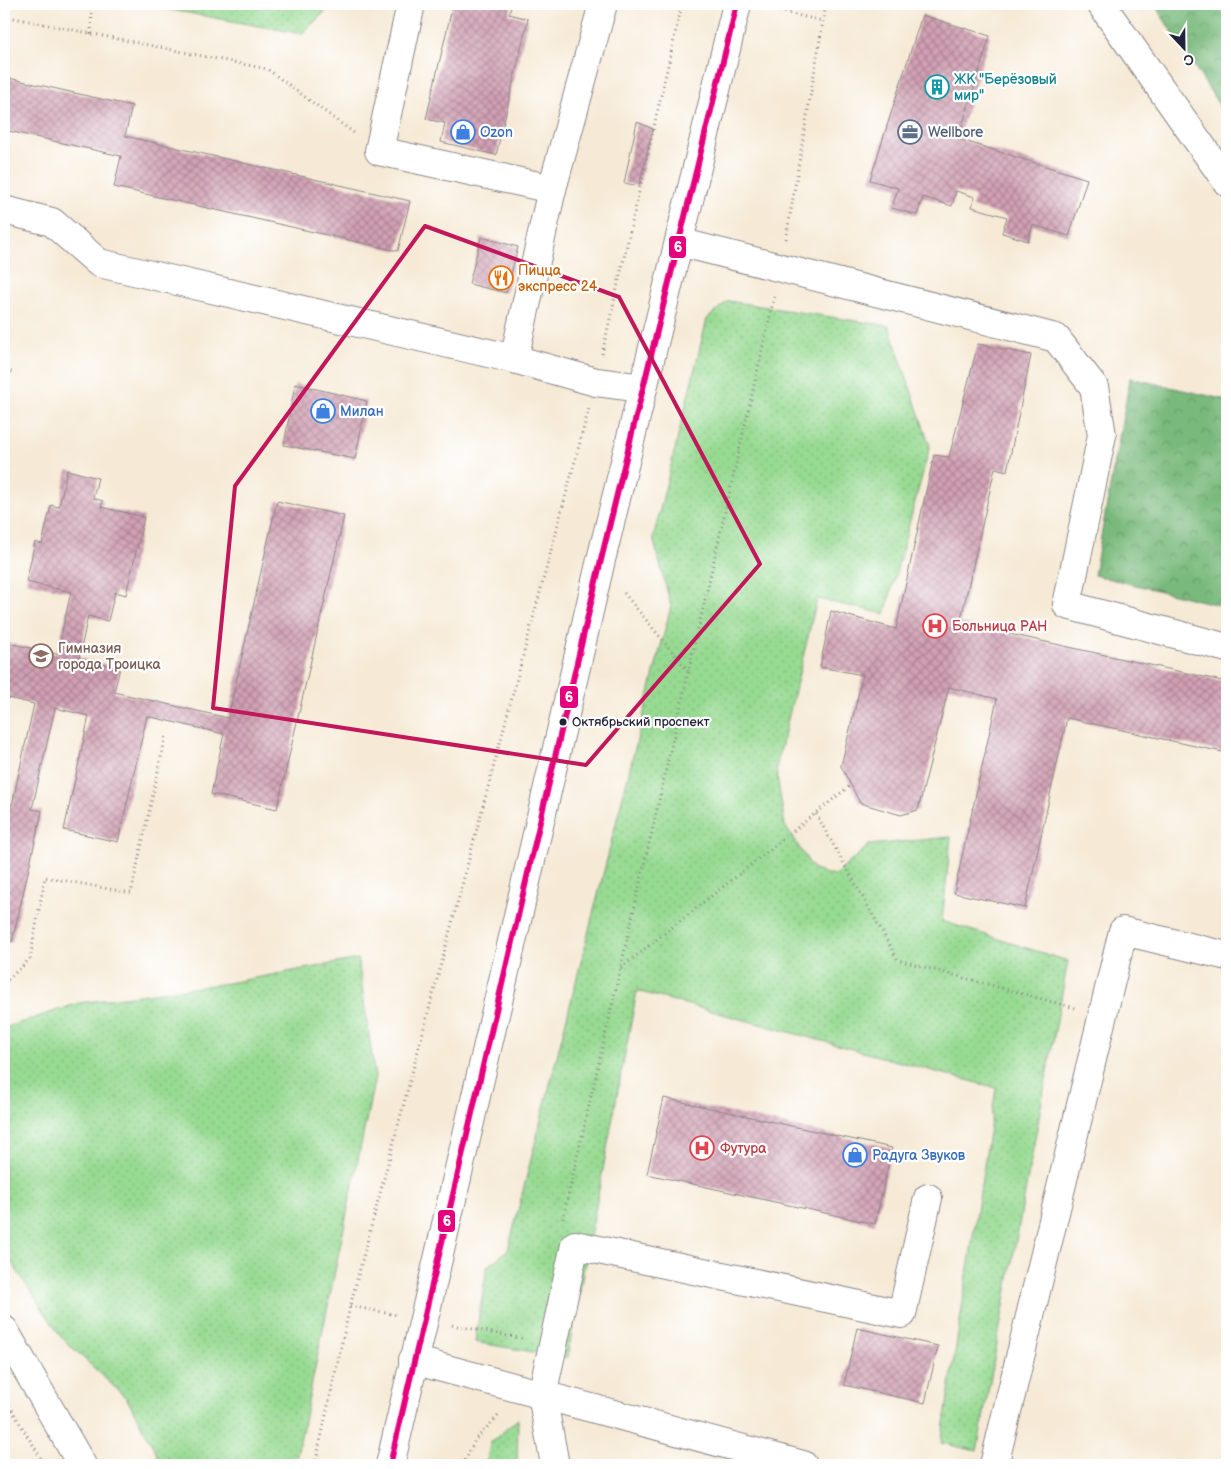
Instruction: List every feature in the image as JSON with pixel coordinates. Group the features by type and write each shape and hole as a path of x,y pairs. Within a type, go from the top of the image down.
{"main road":[{"path":"411,4 379,151 552,188"},
{"path":"514,359 552,188 602,4"},
{"path":"1101,4 1224,169"},
{"path":"390,1465 413,1360 643,388 679,242 747,5"},
{"path":"4,210 52,222 99,263 514,359 596,382 643,388"},
{"path":"679,242 1056,338 1094,388 1102,435 1067,605 1227,648"},
{"path":"994,1465 1123,931 1227,956"},
{"path":"555,1465 533,1392 575,1245 902,1314 928,1198"},
{"path":"4,1330 82,1465"},
{"path":"413,1360 803,1465"}],"path":[{"path":"91,34 92,4"},
{"path":"315,1465 350,1306 596,382 682,4"},
{"path":"561,1226 781,268 826,4"},
{"path":"747,5 823,21"},
{"path":"4,16 268,69 379,151"},
{"path":"4,364 13,374"},
{"path":"600,564 688,672"},
{"path":"4,983 30,959 44,877 131,893 166,735"},
{"path":"621,968 851,785"},
{"path":"816,814 898,960 1104,1015"},
{"path":"463,1465 475,1440 533,1392"},
{"path":"4,1397 45,1465"}],"highlighted area":[{"path":"425,226 619,297 760,564 586,765 213,708 235,486"}],"green space":[{"path":"139,4 333,4 302,34"},
{"path":"1154,4 1227,4 1227,113 1225,114"},
{"path":"728,301 889,326 930,446 885,614 817,599 776,769 785,826 814,870 834,876 869,845 951,837 942,921 1068,961 977,1451 941,1443 996,1088 637,991 567,1358 475,1342 487,1267 508,1250 671,606 653,538 707,319"},
{"path":"1130,378 1227,400 1227,607 1094,575"},
{"path":"358,959 375,1077 295,1465 163,1465 127,1399 61,1337 4,1251 4,1028 79,1003 228,983"},
{"path":"518,1419 517,1465 486,1465 490,1443"}],"building":[{"path":"453,4 512,4 509,14 528,19 496,155 441,142 445,123 426,119"},
{"name":"ЖК \"Берёзовый мир\"","path":"922,15 990,36 958,139 1087,179 1069,236 1033,225 1028,241 1002,233 1007,217 972,207 975,197 956,191 952,206 923,197 917,215 892,208 898,188 870,180"},
{"path":"4,77 132,106 125,136 410,201 398,251 114,187 121,156 4,130"},
{"path":"637,122 653,129 639,186 624,183"},
{"path":"481,237 518,247 506,293 469,284"},
{"name":"Больница РАН","path":"978,344 1031,355 1007,471 995,468 960,623 1227,682 1227,753 1067,718 1025,908 954,893 997,699 949,687 918,810 901,815 860,803 841,766 863,675 820,667 831,611 896,629 934,455 949,457"},
{"path":"295,384 367,401 355,459 284,445"},
{"name":"Гимназия города Троицка","path":"67,470 98,478 93,498 103,501 101,507 144,517 126,595 115,592 108,621 88,616 79,658 120,668 114,692 228,718 277,501 344,516 277,809 211,794 224,734 147,716 118,842 64,830 89,716 55,708 32,809 42,811 12,942 4,940 4,803 12,805 34,704 4,697 4,642 57,654 71,592 26,582 35,542 42,544 51,505 59,507"},
{"path":"664,1098 892,1148 875,1224 647,1174"},
{"path":"857,1328 938,1346 925,1403 844,1385"}],"transit line":[{"name":"6","path":"390,1465 600,564 737,4"}],"place":[{"name":"ЖК \"Берёзовый мир\"","path":"937,87"},
{"name":"Ozon","path":"463,132"},
{"name":"Wellbore","path":"910,132"},
{"name":"Пицца экспресс 24","path":"501,278"},
{"name":"Милан","path":"323,411"},
{"name":"Больница РАН","path":"935,626"},
{"name":"Гимназия города Троицка","path":"41,656"},
{"name":"Октябрьский проспект","path":"563,722"},
{"name":"Футура","path":"702,1148"},
{"name":"Радуга Звуков","path":"855,1155"}]}
